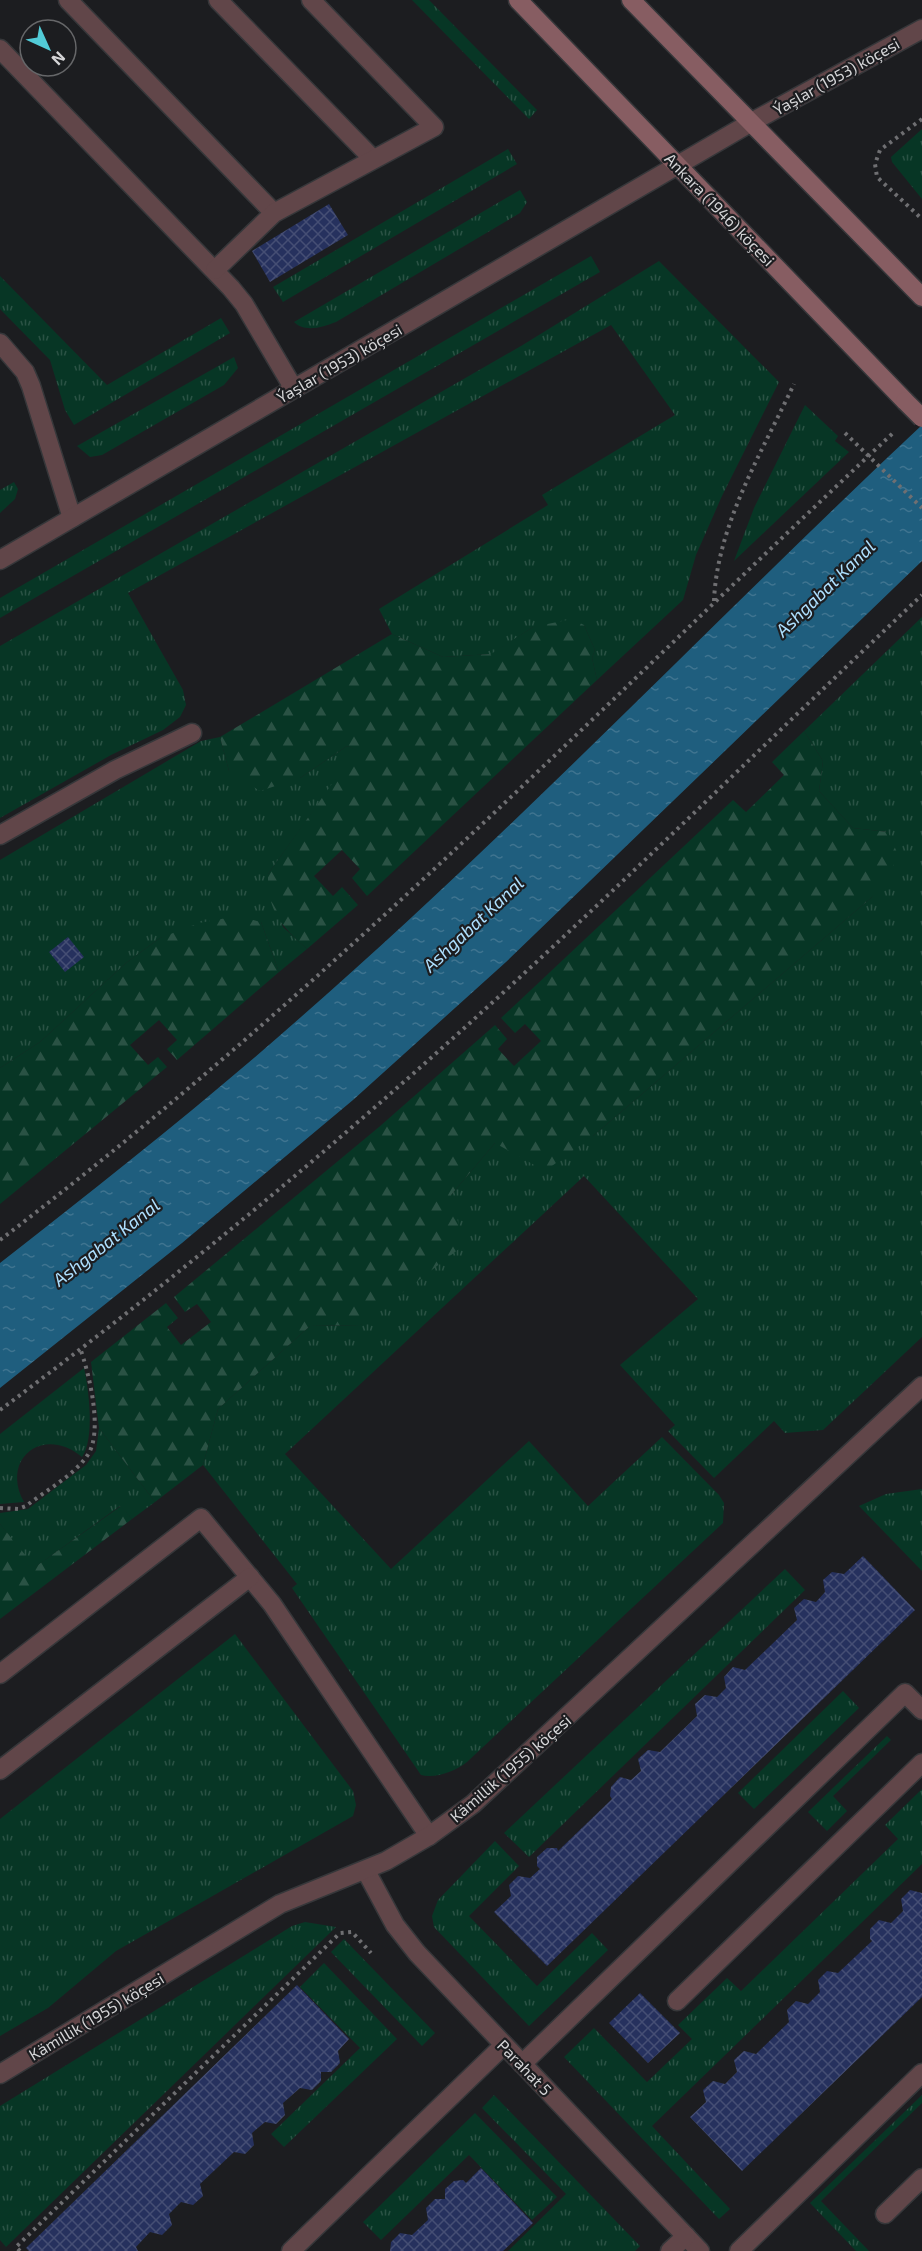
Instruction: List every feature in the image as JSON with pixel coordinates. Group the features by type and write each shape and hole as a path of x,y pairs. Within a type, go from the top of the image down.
{"main road":[{"name":"Ankara (1946) köçesi","path":"518,0 922,418"},
{"path":"632,0 922,297"}],"street":[{"path":"68,0 274,213"},
{"path":"218,0 373,159"},
{"path":"215,270 274,213 434,127 311,0"},
{"name":"Ýaşlar (1953) köçesi","path":"0,560 750,123 922,29"},
{"path":"0,49 215,270 244,304 294,389"},
{"path":"0,343 25,372 32,386 72,518"},
{"path":"0,835 115,770 192,733"},
{"name":"Kämillik (1955) köçesi","path":"0,2074 280,1904 366,1870 429,1836 472,1804 519,1763 920,1392"},
{"path":"0,1674 201,1518 272,1605 429,1836"},
{"path":"0,1770 250,1576"},
{"path":"522,2064 905,1693 922,1710"},
{"path":"677,2001 922,1763"},
{"name":"Parahat 5","path":"366,1870 395,1925 417,1953 700,2251"},
{"path":"291,2251 504,2045"},
{"path":"739,2251 922,2073"},
{"path":"885,2214 922,2178"},
{"path":"670,2251 686,2236"}],"path":[{"path":"922,118 880,150 875,164 877,177 922,219"},
{"path":"714,603 715,574 729,528 794,384"},
{"path":"0,1240 106,1159 286,1006 442,863 898,428"},
{"path":"845,433 922,508"},
{"path":"0,1410 194,1258 358,1121 501,994 922,595"},
{"path":"0,1508 18,1509 26,1506 82,1462 91,1450 94,1419 90,1376 80,1348"},
{"path":"20,2251 16,2247 340,1933 352,1932 375,1956"}],"green space":[{"path":"412,0 429,0 537,110 529,119"},
{"path":"922,129 922,199 892,162 891,157"},
{"path":"508,149 517,164 283,302 273,287"},
{"path":"520,190 527,202 520,213 336,322 309,328 294,322"},
{"path":"591,256 600,272 0,618 0,598"},
{"path":"659,261 779,382 722,496 696,555 683,600 597,680 592,658 595,650 584,625 533,627 492,654 443,657 392,634 379,609 548,505 542,495 675,415 611,325 128,593 183,690 186,705 180,717 163,730 111,755 0,818 0,646 521,346"},
{"path":"0,276 107,385 221,318 230,333 74,425 65,410 50,360 0,309"},
{"path":"234,357 238,368 224,385 102,455 90,457 77,446"},
{"path":"805,405 838,436 835,441 849,452 734,561 754,508"},
{"path":"14,482 18,489 15,499 0,513 0,490"},
{"path":"922,617 922,1337 823,1430 785,1433 774,1421 714,1478 668,1431 675,1425 620,1365 698,1299 584,1176 285,1454 391,1569 529,1441 588,1506 662,1437 719,1495 724,1503 723,1523 467,1762 445,1773 433,1776 421,1775 292,1588 297,1584 203,1465 218,1409 310,1326 361,1325 451,1195 495,1143 593,1136 872,897 888,832 853,828 819,791 823,761 804,731"},
{"path":"572,619 584,625 595,650 592,658 597,680 367,896 352,878 360,869 342,850 314,876 333,896 342,887 358,905 307,949 290,933 277,916 270,898 268,874 356,750 347,746 300,778 260,791 229,771 220,737 392,634 443,657 491,654 533,627"},
{"path":"804,731 823,761 819,791 853,828 888,832 899,857 872,897 593,1136 545,1171 495,1143 451,1195 464,1245 361,1325 310,1326 218,1409 203,1465 155,1502 99,1428 91,1362 166,1303 178,1318 167,1327 181,1345 211,1322 197,1304 185,1312 174,1297 379,1127 495,1025 507,1039 498,1049 514,1066 541,1041 525,1024 515,1033 501,1018 733,800 746,812 784,775 772,762"},
{"path":"220,737 229,771 300,778 347,746 357,750 268,874 283,927 307,949 279,972 261,922 160,938 126,963 40,1042 0,1068 0,860 201,741"},
{"path":"238,916 261,922 279,972 177,1060 167,1049 177,1040 159,1020 130,1045 148,1065 158,1057 167,1067 0,1204 0,1068 40,1042 126,963 160,938 199,923"},
{"path":"84,1368 88,1389 90,1427 86,1449 82,1457 68,1448 54,1444 30,1451 22,1460 18,1472 18,1486 24,1502 0,1504 0,1434"},
{"path":"99,1428 155,1502 132,1519 120,1506 34,1568 0,1524 0,1513 28,1509 86,1465 96,1451"},
{"path":"922,1489 922,1571 859,1506 886,1494"},
{"path":"121,1506 132,1519 0,1619 0,1524 35,1567"},
{"path":"785,1569 805,1590 529,1857 504,1833"},
{"path":"235,1634 353,1791 356,1805 353,1816 116,1951 48,2008 0,2036 0,1819"},
{"path":"843,1691 859,1708 754,1809 738,1793"},
{"path":"887,1736 891,1740 833,1796 847,1811 827,1831 808,1812"},
{"path":"922,1789 922,1864 652,2126 730,2209 719,2219 564,2057 594,2028 647,2082 692,2039 678,2025 727,1978 741,1991 898,1839 885,1825"},
{"path":"495,1841 519,1866 469,1916 537,1986 592,1933 608,1950 529,2026 434,1927 432,1916 438,1900"},
{"path":"305,1922 336,1927 6,2247 0,2240 0,2106 292,1926"},
{"path":"344,1939 435,2033 422,2046 331,1952"},
{"path":"324,1963 397,2039 284,2147 271,2134 360,2048 300,1987"},
{"path":"494,2095 640,2246 635,2251 508,2251 566,2194 482,2108"},
{"path":"922,2095 922,2103 821,2201 869,2251 856,2251 810,2203"},
{"path":"475,2113 557,2197 532,2220 469,2155 381,2240 363,2222"}],"water":[{"name":"Ashgabat Kanal","path":"922,425 922,561 506,962 353,1100 182,1243 0,1388 0,1263 227,1080 381,946 537,799"}],"building":[{"path":"329,204 348,235 270,282 252,251"},
{"path":"68,937 84,957 65,972 49,952"},
{"path":"863,1556 915,1610 547,1966 494,1912 511,1896 509,1885 518,1876 530,1878 540,1869 537,1866 537,1857 547,1848 557,1848 558,1851 612,1799 611,1787 620,1777 631,1780 641,1771 638,1759 648,1750 660,1752 697,1716 695,1704 705,1695 717,1697 726,1688 724,1677 733,1667 745,1670 797,1620 794,1608 804,1599 816,1602 825,1592 823,1580 832,1572 844,1574"},
{"path":"910,1890 922,1893 922,1997 742,2171 690,2117 706,2102 703,2090 713,2081 725,2084 737,2072 734,2060 744,2051 756,2054 789,2022 787,2010 796,2001 808,2004 820,1992 818,1980 827,1971 838,1973 872,1941 870,1929 879,1920 891,1923 903,1911 901,1899"},
{"path":"297,1985 349,2039 338,2051 340,2063 331,2072 321,2072 321,2081 312,2090 300,2088 283,2103 285,2115 276,2124 265,2122 252,2133 254,2145 245,2154 234,2152 200,2184 203,2196 193,2205 181,2202 169,2214 172,2225 162,2235 150,2232 136,2247 138,2251 29,2251 26,2248"},
{"path":"640,1993 680,2033 648,2063 609,2023"},
{"path":"481,2168 533,2223 503,2251 390,2251 391,2242 400,2233 412,2235 428,2220 426,2208 435,2199 445,2199 445,2189 454,2181 463,2180 466,2183"}]}
